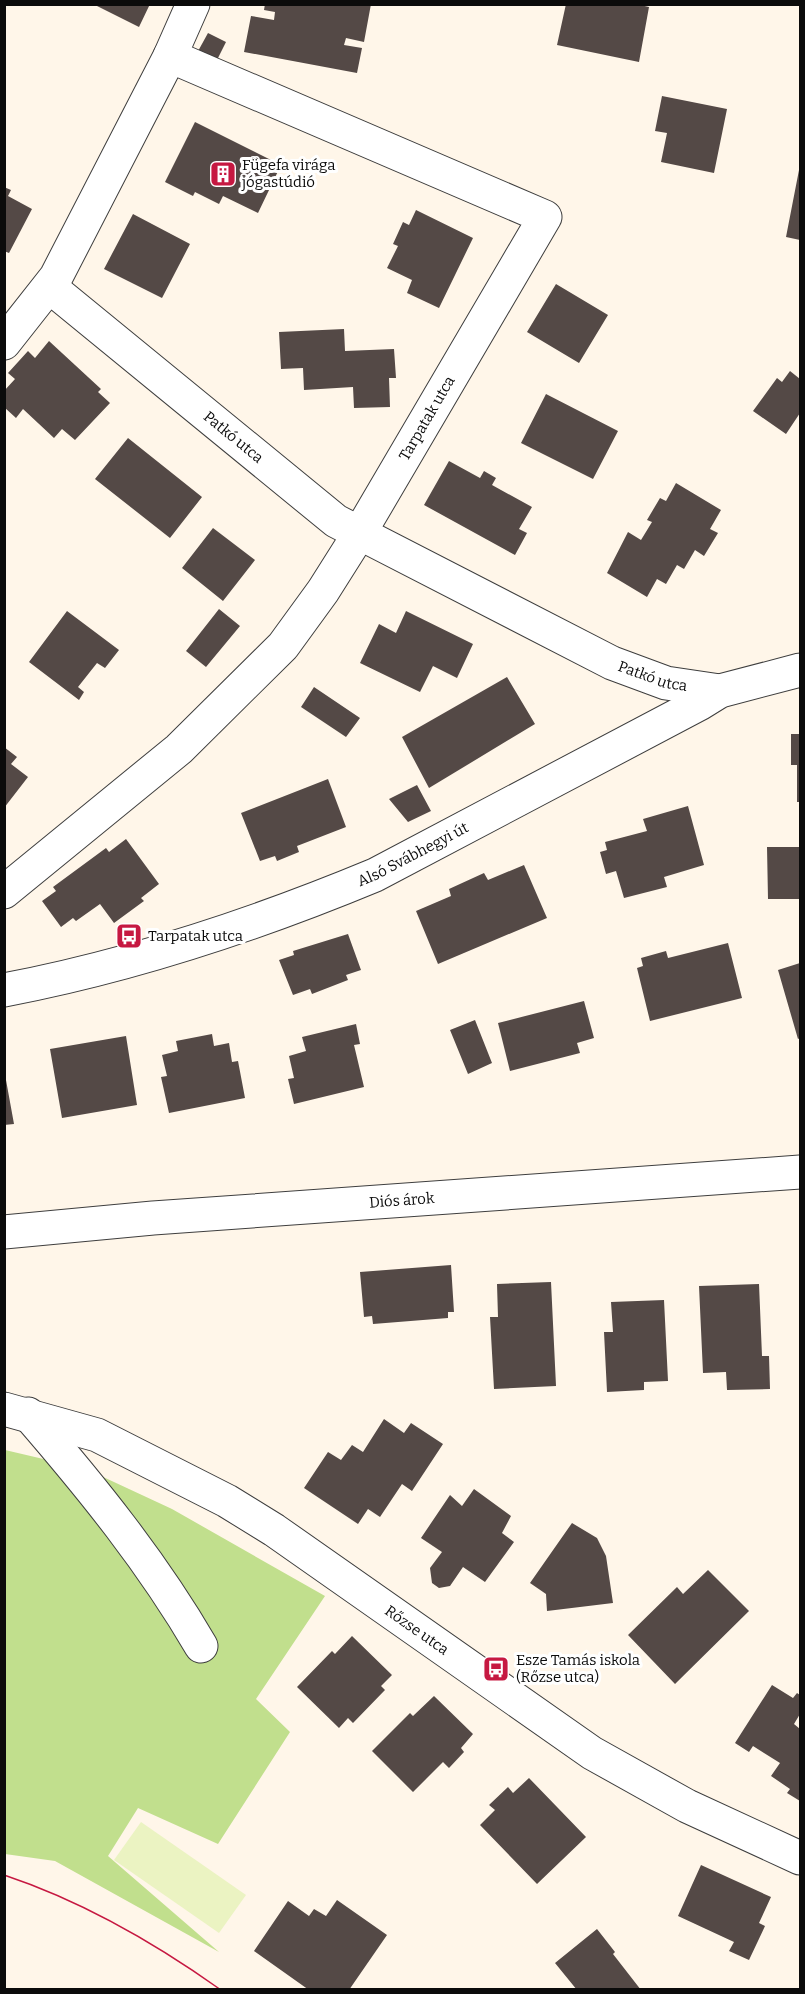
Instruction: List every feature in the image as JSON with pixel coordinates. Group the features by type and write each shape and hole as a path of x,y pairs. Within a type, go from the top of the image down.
{"street":[{"path":"4,343 50,287 170,56 193,4"},
{"name":"Tarpatak utca","path":"4,892 179,749 283,646 323,591 359,534 546,217 170,56"},
{"name":"Patkó utca","path":"50,287 336,521 612,663 666,683 720,691"},
{"name":"Alsó Svábhegyi út","path":"4,990 89,973 137,959 331,893 375,875 720,691 801,670"},
{"name":"Diós árok","path":"4,1232 153,1218 801,1172"},
{"name":"Rőzse utca","path":"16,1412 91,1487 172,1597 201,1646"},
{"name":"Rőzse utca","path":"16,1412 97,1435 227,1501 274,1530 519,1704 608,1763 687,1806 801,1858"}],"green space":[{"path":"5,1450 86,1469 172,1509 325,1596 256,1699 290,1732 218,1844 138,1808 108,1856 219,1952 55,1861 5,1854"},
{"path":"141,1822 246,1895 219,1933 114,1860"}],"building":[{"path":"93,4 150,4 139,27"},
{"path":"265,4 371,4 364,42 346,38 344,45 362,48 357,73 244,52 251,16 274,20 275,12 264,10"},
{"path":"566,4 636,4 649,7 639,62 557,45"},
{"path":"208,33 226,42 216,62 197,53"},
{"path":"662,96 727,109 714,173 661,162 667,133 655,131"},
{"name":"Fügefa virága jógastúdió","path":"195,122 281,165 258,213 223,196 219,204 195,192 193,196 165,182"},
{"path":"800,171 800,240 786,237"},
{"path":"4,187 11,190 8,196 32,209 9,253 4,251"},
{"path":"416,210 473,238 439,308 407,293 412,280 387,268 398,246 393,244 403,222 409,225"},
{"path":"133,214 190,244 162,298 104,269"},
{"path":"556,284 608,315 579,363 527,332"},
{"path":"344,329 345,351 394,349 396,378 389,378 390,407 354,408 353,387 304,390 303,368 281,369 279,332"},
{"path":"49,341 101,389 98,392 110,403 75,440 62,429 54,438 23,409 16,418 4,407 4,391 15,379 8,373 28,351 35,358"},
{"path":"790,371 800,379 800,413 786,434 753,411 777,378 782,382"},
{"path":"546,394 618,431 593,479 521,443"},
{"path":"128,438 202,497 170,538 95,479"},
{"path":"449,461 480,478 484,471 496,478 492,485 532,507 519,529 527,533 515,555 424,505"},
{"path":"676,483 721,510 710,529 718,533 704,556 695,550 684,569 677,565 666,584 657,579 647,597 607,573 628,532 641,540 652,522 647,520 660,498 666,501"},
{"path":"213,528 255,560 223,601 182,568"},
{"path":"219,609 240,626 206,667 186,651"},
{"path":"67,611 119,650 105,668 97,663 78,687 84,692 79,700 29,662"},
{"path":"406,611 473,644 457,678 433,666 420,692 360,663 379,624 396,633"},
{"path":"507,677 535,724 429,788 402,737"},
{"path":"314,687 360,718 346,737 301,707"},
{"path":"791,734 800,734 800,802 797,802 797,765 791,765"},
{"path":"4,747 17,757 11,764 28,777 4,808"},
{"path":"328,779 346,827 297,846 299,852 277,861 275,856 260,861 241,813"},
{"path":"417,785 431,811 408,822 389,799"},
{"path":"688,806 704,865 664,877 667,887 624,898 616,871 606,874 600,852 607,850 605,842 647,831 643,819"},
{"path":"126,839 159,884 141,898 144,901 114,923 100,904 76,921 73,918 61,927 42,901 56,891 53,887 106,848 109,852"},
{"path":"767,847 800,847 800,899 768,899"},
{"path":"524,865 547,918 438,964 416,911 451,896 449,889 484,873 488,880"},
{"path":"348,934 361,970 346,975 348,980 312,994 310,989 293,995 279,960 294,955 293,951"},
{"path":"728,943 742,998 650,1021 637,968 643,966 641,958 666,951 668,958"},
{"path":"800,963 800,1038 798,1039 778,970"},
{"path":"584,1001 594,1038 577,1043 580,1053 510,1071 498,1023"},
{"path":"475,1020 492,1063 468,1074 450,1030"},
{"path":"356,1024 360,1044 354,1045 364,1087 294,1104 288,1079 294,1078 289,1056 306,1051 302,1037"},
{"path":"212,1034 214,1046 229,1043 232,1062 238,1061 245,1098 169,1113 161,1077 167,1076 162,1055 178,1051 176,1041"},
{"path":"126,1036 137,1105 62,1118 50,1049"},
{"path":"4,1069 14,1124 4,1125"},
{"path":"451,1265 454,1312 448,1312 448,1318 373,1324 372,1316 364,1317 360,1272"},
{"path":"551,1282 556,1386 494,1389 490,1317 498,1317 497,1284"},
{"path":"759,1284 762,1356 769,1356 770,1389 727,1390 726,1372 703,1373 699,1286"},
{"path":"664,1300 668,1381 644,1382 644,1390 607,1392 604,1332 613,1332 611,1302"},
{"path":"384,1419 404,1433 411,1423 443,1444 412,1491 402,1484 380,1517 368,1509 358,1524 304,1488 328,1452 341,1460 352,1445 363,1452"},
{"path":"474,1489 511,1516 502,1533 514,1542 485,1582 463,1567 450,1586 439,1588 432,1583 430,1568 442,1552 421,1538 450,1495 462,1506"},
{"path":"572,1523 597,1538 606,1556 613,1603 547,1611 546,1594 530,1583"},
{"path":"708,1570 749,1611 675,1684 628,1635 677,1587 683,1594"},
{"path":"352,1636 392,1675 381,1686 385,1690 353,1723 348,1718 339,1728 297,1687 332,1651 335,1654"},
{"path":"772,1685 793,1698 797,1693 800,1695 800,1714 794,1724 800,1729 800,1801 787,1793 790,1789 771,1776 780,1763 753,1746 749,1752 735,1743"},
{"path":"434,1696 473,1734 461,1748 464,1752 449,1768 443,1762 413,1792 372,1751 410,1713 413,1716"},
{"path":"529,1778 586,1837 537,1884 480,1825 495,1810 489,1805 508,1787 513,1793"},
{"path":"701,1865 771,1897 759,1923 765,1926 749,1960 729,1951 734,1942 678,1916"},
{"path":"337,1900 387,1935 349,1990 309,1990 254,1951 288,1901 309,1916 314,1909 326,1916"},
{"path":"597,1929 641,1990 577,1990 555,1963"}],"tram line":[{"path":"4,1875 90,1910 144,1940 221,1990"}],"place":[{"name":"Fügefa virága jógastúdió","path":"223,174"},
{"name":"Tarpatak utca","path":"129,936"},
{"name":"Esze Tamás iskola (Rőzse utca)","path":"496,1669"}]}
